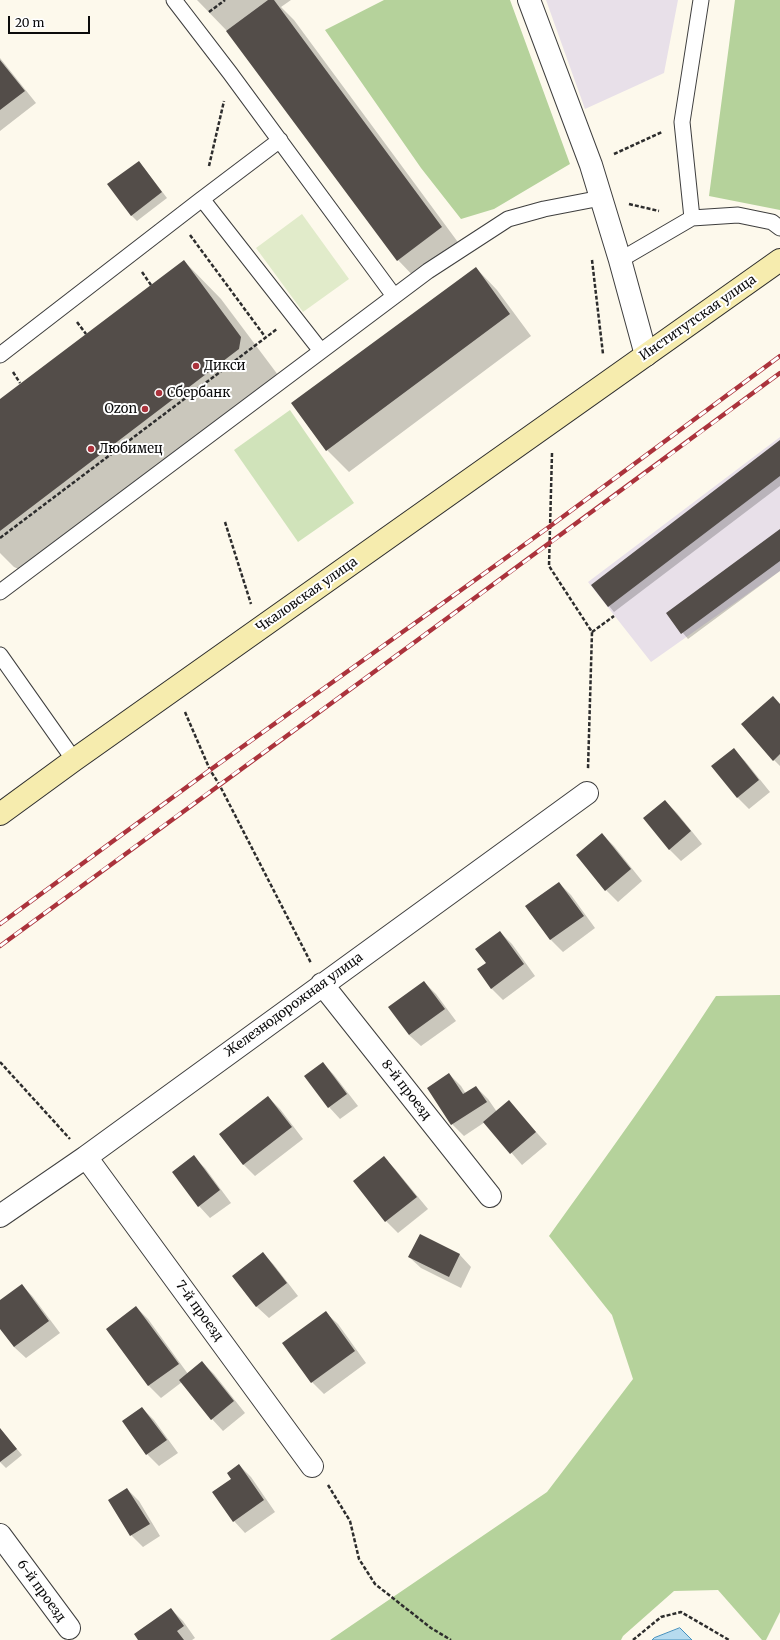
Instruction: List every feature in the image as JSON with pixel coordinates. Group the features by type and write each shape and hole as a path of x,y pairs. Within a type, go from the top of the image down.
{"street":[{"path":"529,0 591,165 620,260 646,355"},
{"name":"Институтская улица","path":"615,376 780,260"},
{"name":"Чкаловская улица","path":"0,814 615,376"},
{"name":"Железнодорожная улица","path":"0,1216 86,1157 322,984 587,793"},
{"name":"8-й проезд","path":"322,984 490,1196"},
{"name":"7-й проезд","path":"86,1157 312,1466"},
{"name":"6-й проезд","path":"0,1535 69,1628"}],"lane":[{"path":"174,0 280,140 394,296"},
{"path":"692,218 682,122 701,0"},
{"path":"0,355 280,140"},
{"path":"0,592 428,271 508,219 544,209 601,198"},
{"path":"202,199 321,351"},
{"path":"620,260 692,218 738,215 772,222 780,228"},
{"path":"0,655 74,760"}],"path":[{"path":"230,73 202,199 188,232 266,338"},
{"path":"591,165 682,122"},
{"path":"601,198 692,218"},
{"path":"592,257 603,355"},
{"path":"0,538 294,317"},
{"path":"552,446 549,566 592,632 587,793"},
{"path":"225,522 253,610"},
{"path":"592,632 614,616"},
{"path":"184,710 210,770 219,784 322,984"},
{"path":"0,1062 86,1157"},
{"path":"312,1466 333,1491 350,1521 359,1559 375,1584 431,1628 451,1640"},
{"path":"633,1640 661,1617 681,1612 729,1640"}],"shaded area":[{"path":"546,0 678,0 664,73 585,109"},
{"path":"780,437 780,571 651,662 588,582"}],"green space":[{"path":"384,0 510,0 570,164 494,209 461,219 421,168 325,30"},
{"path":"735,0 780,0 780,210 709,196"},
{"path":"302,214 349,279 303,312 256,248"},
{"path":"290,410 354,503 298,542 234,450"},
{"path":"780,995 780,1612 766,1640 762,1640 718,1590 674,1591 623,1636 621,1640 330,1640 547,1492 633,1379 612,1315 549,1236 655,1087 716,996"}],"water":[{"path":"680,1628 692,1640 652,1640 654,1638"}],"building":[{"path":"268,0 274,0 442,227 397,261 226,31"},
{"path":"0,60 25,91 0,110"},
{"path":"139,161 162,192 131,216 107,184"},
{"path":"184,260 241,337 239,349 0,531 0,399"},
{"path":"476,267 510,314 326,451 291,403"},
{"path":"780,440 780,476 608,607 591,585"},
{"path":"780,529 780,561 681,634 666,613"},
{"path":"773,696 780,704 780,754 773,761 741,724"},
{"path":"734,748 759,780 737,798 711,766"},
{"path":"665,800 691,831 669,850 643,818"},
{"path":"602,833 631,869 605,891 576,855"},
{"path":"559,882 584,916 550,940 525,906"},
{"path":"500,931 524,964 491,989 477,969 486,963 475,949"},
{"path":"424,981 445,1009 409,1035 388,1007"},
{"path":"323,1062 347,1094 328,1108 304,1076"},
{"path":"449,1073 463,1094 476,1086 487,1102 451,1125 427,1088"},
{"path":"268,1096 292,1127 243,1165 219,1134"},
{"path":"509,1100 536,1132 510,1154 483,1122"},
{"path":"194,1155 220,1190 198,1207 172,1172"},
{"path":"384,1156 417,1197 385,1222 353,1181"},
{"path":"420,1234 460,1254 449,1277 408,1257"},
{"path":"263,1252 287,1283 256,1307 232,1276"},
{"path":"22,1284 49,1321 14,1347 0,1329 0,1300"},
{"path":"136,1306 179,1364 148,1386 106,1329"},
{"path":"326,1311 355,1351 311,1383 282,1343"},
{"path":"202,1361 234,1401 211,1420 179,1380"},
{"path":"142,1407 167,1440 146,1455 122,1421"},
{"path":"0,1428 17,1449 0,1462"},
{"path":"239,1464 264,1500 233,1522 212,1492 231,1479 227,1473"},
{"path":"127,1488 150,1524 130,1536 108,1500"},
{"path":"171,1608 184,1626 177,1631 184,1640 138,1640 134,1634"}],"railway":[{"path":"0,924 210,770 549,527 780,356"},
{"path":"0,946 780,373"}],"place":[{"name":"Дикси","path":"196,366"},
{"name":"Сбербанк","path":"159,393"},
{"name":"Ozon","path":"145,409"},
{"name":"Любимец","path":"91,449"}]}
